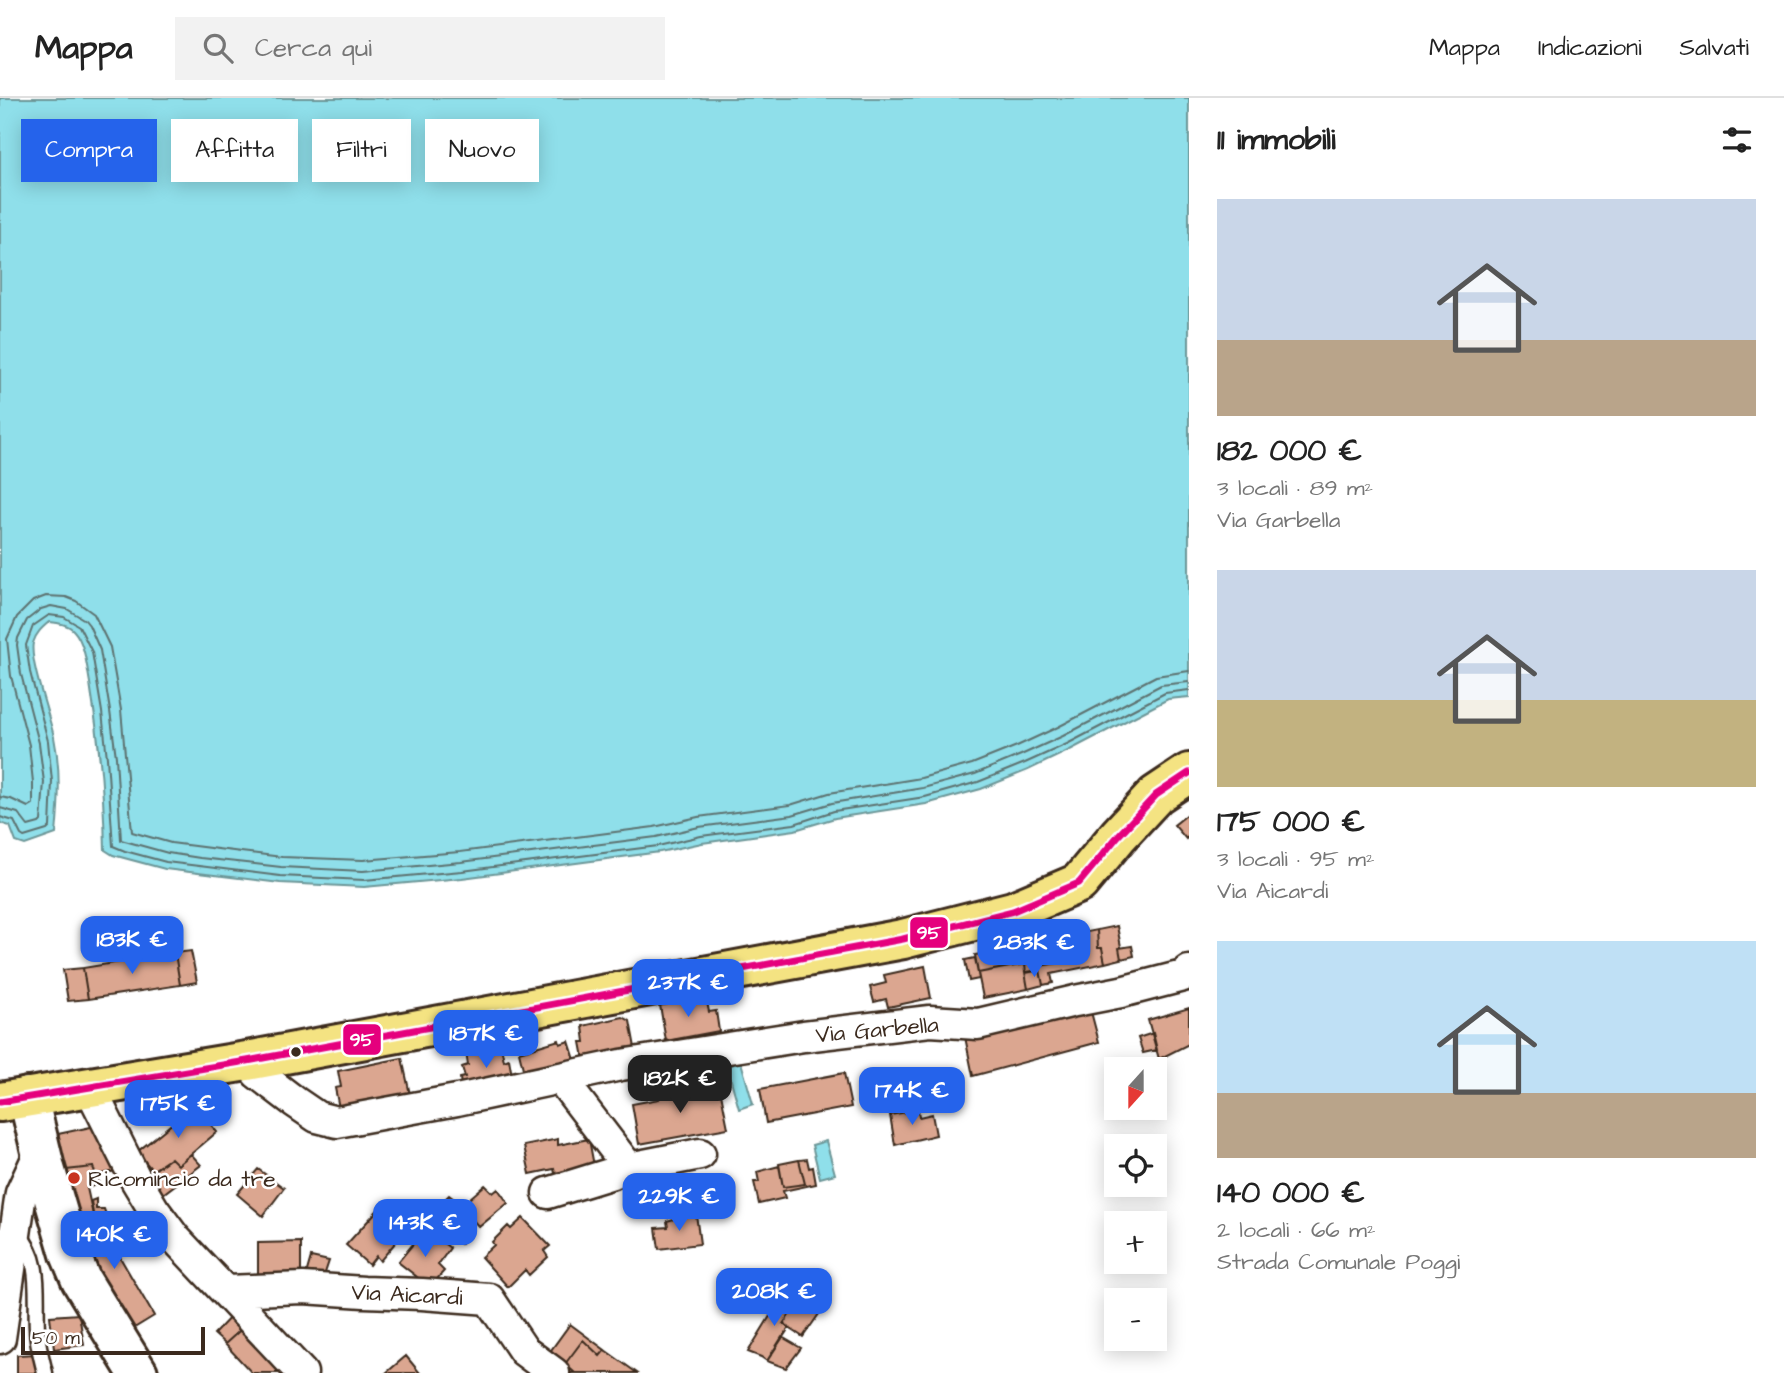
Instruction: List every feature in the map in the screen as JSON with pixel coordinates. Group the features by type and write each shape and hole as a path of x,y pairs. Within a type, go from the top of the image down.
{"main road":[{"path":"138,1373 81,1280 64,1234 41,1150 11,1100 247,1060 903,939 1013,911 1079,883 1156,795 1189,773"}],"street":[{"name":"Via Garbella","path":"247,1060 257,1073 295,1102 317,1117 337,1122 621,1065 804,1036 930,1021 978,1024 1121,992 1183,976 1189,971"},
{"path":"561,1079 629,1168"},
{"path":"89,1086 136,1180 174,1237 302,1373"},
{"path":"0,1338 21,1193 41,1150"},
{"path":"548,1193 629,1168 700,1154"},
{"name":"Via Aicardi","path":"227,1292 303,1288 489,1299 524,1351 554,1373"}],"lane":[{"path":"15,1231 33,1256 37,1333 45,1373"}],"water":[{"path":"0,98 1189,98 1189,697 1168,699 1028,770 981,789 926,804 835,818 795,830 702,843 660,852 462,878 364,887 280,883 165,869 113,855 105,850 98,745 85,656 81,642 72,629 63,624 49,622 36,636 33,651 58,762 56,834 25,845 16,842 10,826 0,823"},
{"path":"741,1062 753,1104 739,1109 727,1066"},
{"path":"826,1141 835,1174 820,1178 812,1145"},
{"path":"659,1178 663,1196 625,1204 623,1185"}],"building":[{"path":"1189,813 1189,836 1186,839 1174,825"},
{"path":"1117,926 1121,959 1105,963 1102,948 1098,948 1097,930"},
{"path":"1097,930 1098,948 1102,948 1105,963 1051,974 1053,983 1043,985 1039,966 1065,962 1063,949 1054,950 1052,939"},
{"path":"1052,939 1054,950 1063,949 1065,962 1039,966 1040,970 1026,973 1025,964 978,973 975,955"},
{"path":"1132,946 1134,956 1121,959 1119,948"},
{"path":"191,951 197,982 180,985 175,953"},
{"path":"175,953 180,985 88,999 83,968"},
{"path":"975,958 979,979 969,981 965,960"},
{"path":"1025,964 1028,989 983,998 978,973"},
{"path":"925,966 931,998 888,1007 886,999 874,1002 870,987 886,983 884,975"},
{"path":"83,968 88,999 68,1001 63,970"},
{"path":"1040,970 1043,985 1028,989 1025,972"},
{"path":"706,997 709,1012 716,1011 719,1031 666,1041 660,1005"},
{"path":"1090,1008 1099,1042 973,1076 965,1037"},
{"path":"1189,1008 1189,1044 1158,1057 1148,1020"},
{"path":"623,1017 630,1021 636,1053 585,1063 581,1042 585,1042 583,1026"},
{"path":"1153,1033 1157,1050 1143,1053 1138,1038"},
{"path":"559,1040 560,1044 569,1041 577,1066 525,1077 519,1052"},
{"path":"501,1046 504,1061 509,1059 513,1082 462,1092 460,1078 465,1077 462,1067 468,1065 466,1052"},
{"path":"402,1058 411,1099 340,1113 335,1088 341,1087 338,1071"},
{"path":"844,1073 851,1107 766,1123 760,1089"},
{"path":"720,1088 728,1128 639,1144 632,1104 659,1099 658,1096"},
{"path":"195,1105 217,1132 178,1165 171,1158 153,1171 137,1152"},
{"path":"918,1110 919,1117 932,1114 936,1135 895,1145 890,1115"},
{"path":"105,1124 116,1171 96,1175 93,1167 66,1170 58,1134"},
{"path":"558,1139 558,1145 589,1139 594,1166 555,1173 554,1169 530,1174 524,1146"},
{"path":"191,1154 201,1165 159,1197 143,1177 171,1158 178,1165"},
{"path":"807,1159 809,1168 813,1167 816,1184 783,1191 785,1198 759,1204 754,1182 759,1182 757,1172 779,1166 783,1187 805,1184 799,1160"},
{"path":"799,1160 805,1184 783,1187 779,1164"},
{"path":"93,1167 99,1184 87,1188 94,1220 76,1223 66,1170"},
{"path":"258,1169 284,1188 263,1216 237,1194"},
{"path":"485,1185 493,1193 498,1189 508,1203 479,1227 471,1218 466,1224 472,1231 460,1244 431,1217 449,1195 462,1205"},
{"path":"96,1199 96,1209 104,1209 121,1259 154,1316 126,1333 76,1223 94,1220 91,1201"},
{"path":"385,1202 411,1224 380,1261 376,1256 369,1265 346,1245"},
{"path":"696,1214 700,1244 659,1249 656,1228 668,1227 667,1221 674,1217"},
{"path":"523,1218 550,1246 544,1251 548,1257 529,1275 525,1270 508,1287 481,1257 508,1226 511,1229"},
{"path":"423,1232 432,1241 436,1237 450,1248 438,1265 444,1271 430,1287 398,1262"},
{"path":"301,1242 301,1279 258,1278 258,1243"},
{"path":"311,1257 329,1261 323,1279 305,1278"},
{"path":"786,1290 799,1301 783,1324 789,1328 767,1361 748,1352"},
{"path":"799,1301 819,1314 803,1337 783,1324"},
{"path":"236,1311 248,1323 225,1344 214,1334"},
{"path":"79,1314 84,1345 54,1349 50,1316"},
{"path":"248,1323 283,1373 252,1373 225,1344"},
{"path":"570,1324 605,1350 600,1356 583,1340 565,1364 575,1373 568,1373 549,1353"},
{"path":"782,1337 801,1348 786,1368 767,1361"},
{"path":"583,1340 600,1356 605,1350 637,1373 575,1373 565,1364"},
{"path":"37,1354 41,1373 17,1373 17,1355"},
{"path":"406,1356 420,1373 386,1373"}],"transit line":[{"name":"95","path":"0,1102 247,1061 903,939 1013,911 1079,883 1156,795 1189,773"}],"place":[{"name":"Ricomincio da tre","path":"74,1178"}]}
